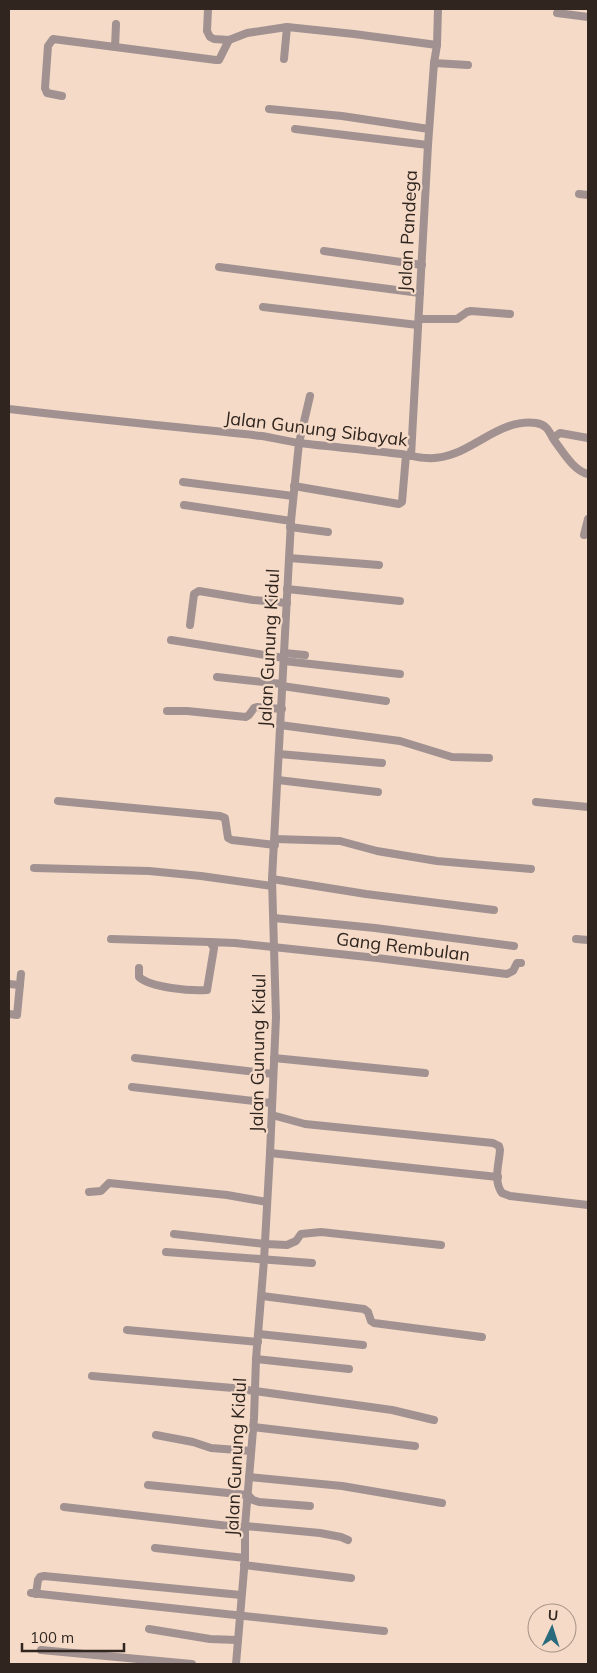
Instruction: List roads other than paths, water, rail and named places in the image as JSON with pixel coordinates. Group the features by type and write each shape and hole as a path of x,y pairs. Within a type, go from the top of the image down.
{"street":[{"path":"208,9 208,34 214,39 229,40 247,33 286,27 437,45"},
{"name":"Jalan Pandega","path":"294,486 399,504 402,502 409,455 438,9"},
{"path":"557,13 588,17"},
{"path":"115,47 116,24"},
{"path":"284,59 286,27"},
{"path":"62,96 47,93 45,88 48,46 51,41 56,39 216,60 221,56 229,40"},
{"path":"434,63 468,66"},
{"path":"269,109 429,129"},
{"path":"294,129 428,145"},
{"path":"579,194 588,195"},
{"path":"324,251 422,265"},
{"path":"219,267 420,294"},
{"path":"263,307 418,322 457,319 471,311 510,314"},
{"name":"Jalan Gunung Kidul","path":"236,1664 245,1561 274,1074 276,1017 272,883 290,524 299,443 310,396"},
{"name":"Jalan Gunung Sibayak","path":"9,409 123,423 264,436 299,443 435,458 462,451 511,424 539,424 549,429 553,438 579,471 588,474"},
{"path":"553,438 560,433 588,438"},
{"path":"184,482 293,496"},
{"path":"184,505 328,532"},
{"path":"584,535 588,519"},
{"path":"289,558 379,565"},
{"path":"288,589 400,601"},
{"path":"190,625 194,594 199,591 253,600 287,603"},
{"path":"171,640 400,674"},
{"path":"284,657 305,655"},
{"path":"218,677 386,701"},
{"path":"167,711 187,711 246,717 257,707 282,709"},
{"path":"280,725 400,741 452,756 489,758"},
{"path":"279,754 382,763"},
{"path":"278,780 378,792"},
{"path":"58,801 220,816 225,818 228,838 232,840 275,842 340,841 377,851 437,861 531,869"},
{"path":"536,802 588,807"},
{"path":"34,868 149,871 272,883 494,910"},
{"path":"274,918 375,928 514,946"},
{"name":"Gang Rembulan","path":"110,939 236,943 507,974 513,971 517,963 521,962"},
{"path":"576,939 588,940"},
{"path":"139,968 140,977 144,981 165,986 207,990 214,948 210,942"},
{"path":"9,1014 17,1015 21,974"},
{"path":"9,984 20,985"},
{"path":"135,1058 274,1074"},
{"path":"274,1058 425,1072"},
{"path":"132,1087 271,1103"},
{"path":"272,1115 305,1124 493,1143 499,1146 500,1150 498,1186 505,1195 588,1205"},
{"path":"270,1152 498,1177"},
{"path":"89,1192 101,1191 110,1183 227,1195 267,1202"},
{"path":"174,1234 287,1245 296,1240 301,1234 321,1232 441,1246"},
{"path":"166,1252 312,1263"},
{"path":"262,1296 364,1309 368,1312 371,1321 374,1323 482,1337"},
{"path":"127,1330 363,1345"},
{"path":"256,1359 348,1369"},
{"path":"92,1376 224,1387 392,1410 434,1420"},
{"path":"253,1427 415,1446"},
{"path":"156,1435 193,1442 210,1448 251,1451"},
{"path":"249,1477 342,1486 442,1503"},
{"path":"148,1485 248,1495 253,1500 259,1502 310,1506"},
{"path":"64,1507 246,1527 320,1533 348,1540"},
{"path":"155,1548 351,1578"},
{"path":"241,1594 44,1576 38,1580 34,1593 384,1631"},
{"path":"149,1629 238,1640"},
{"path":"41,1650 192,1664"}]}
